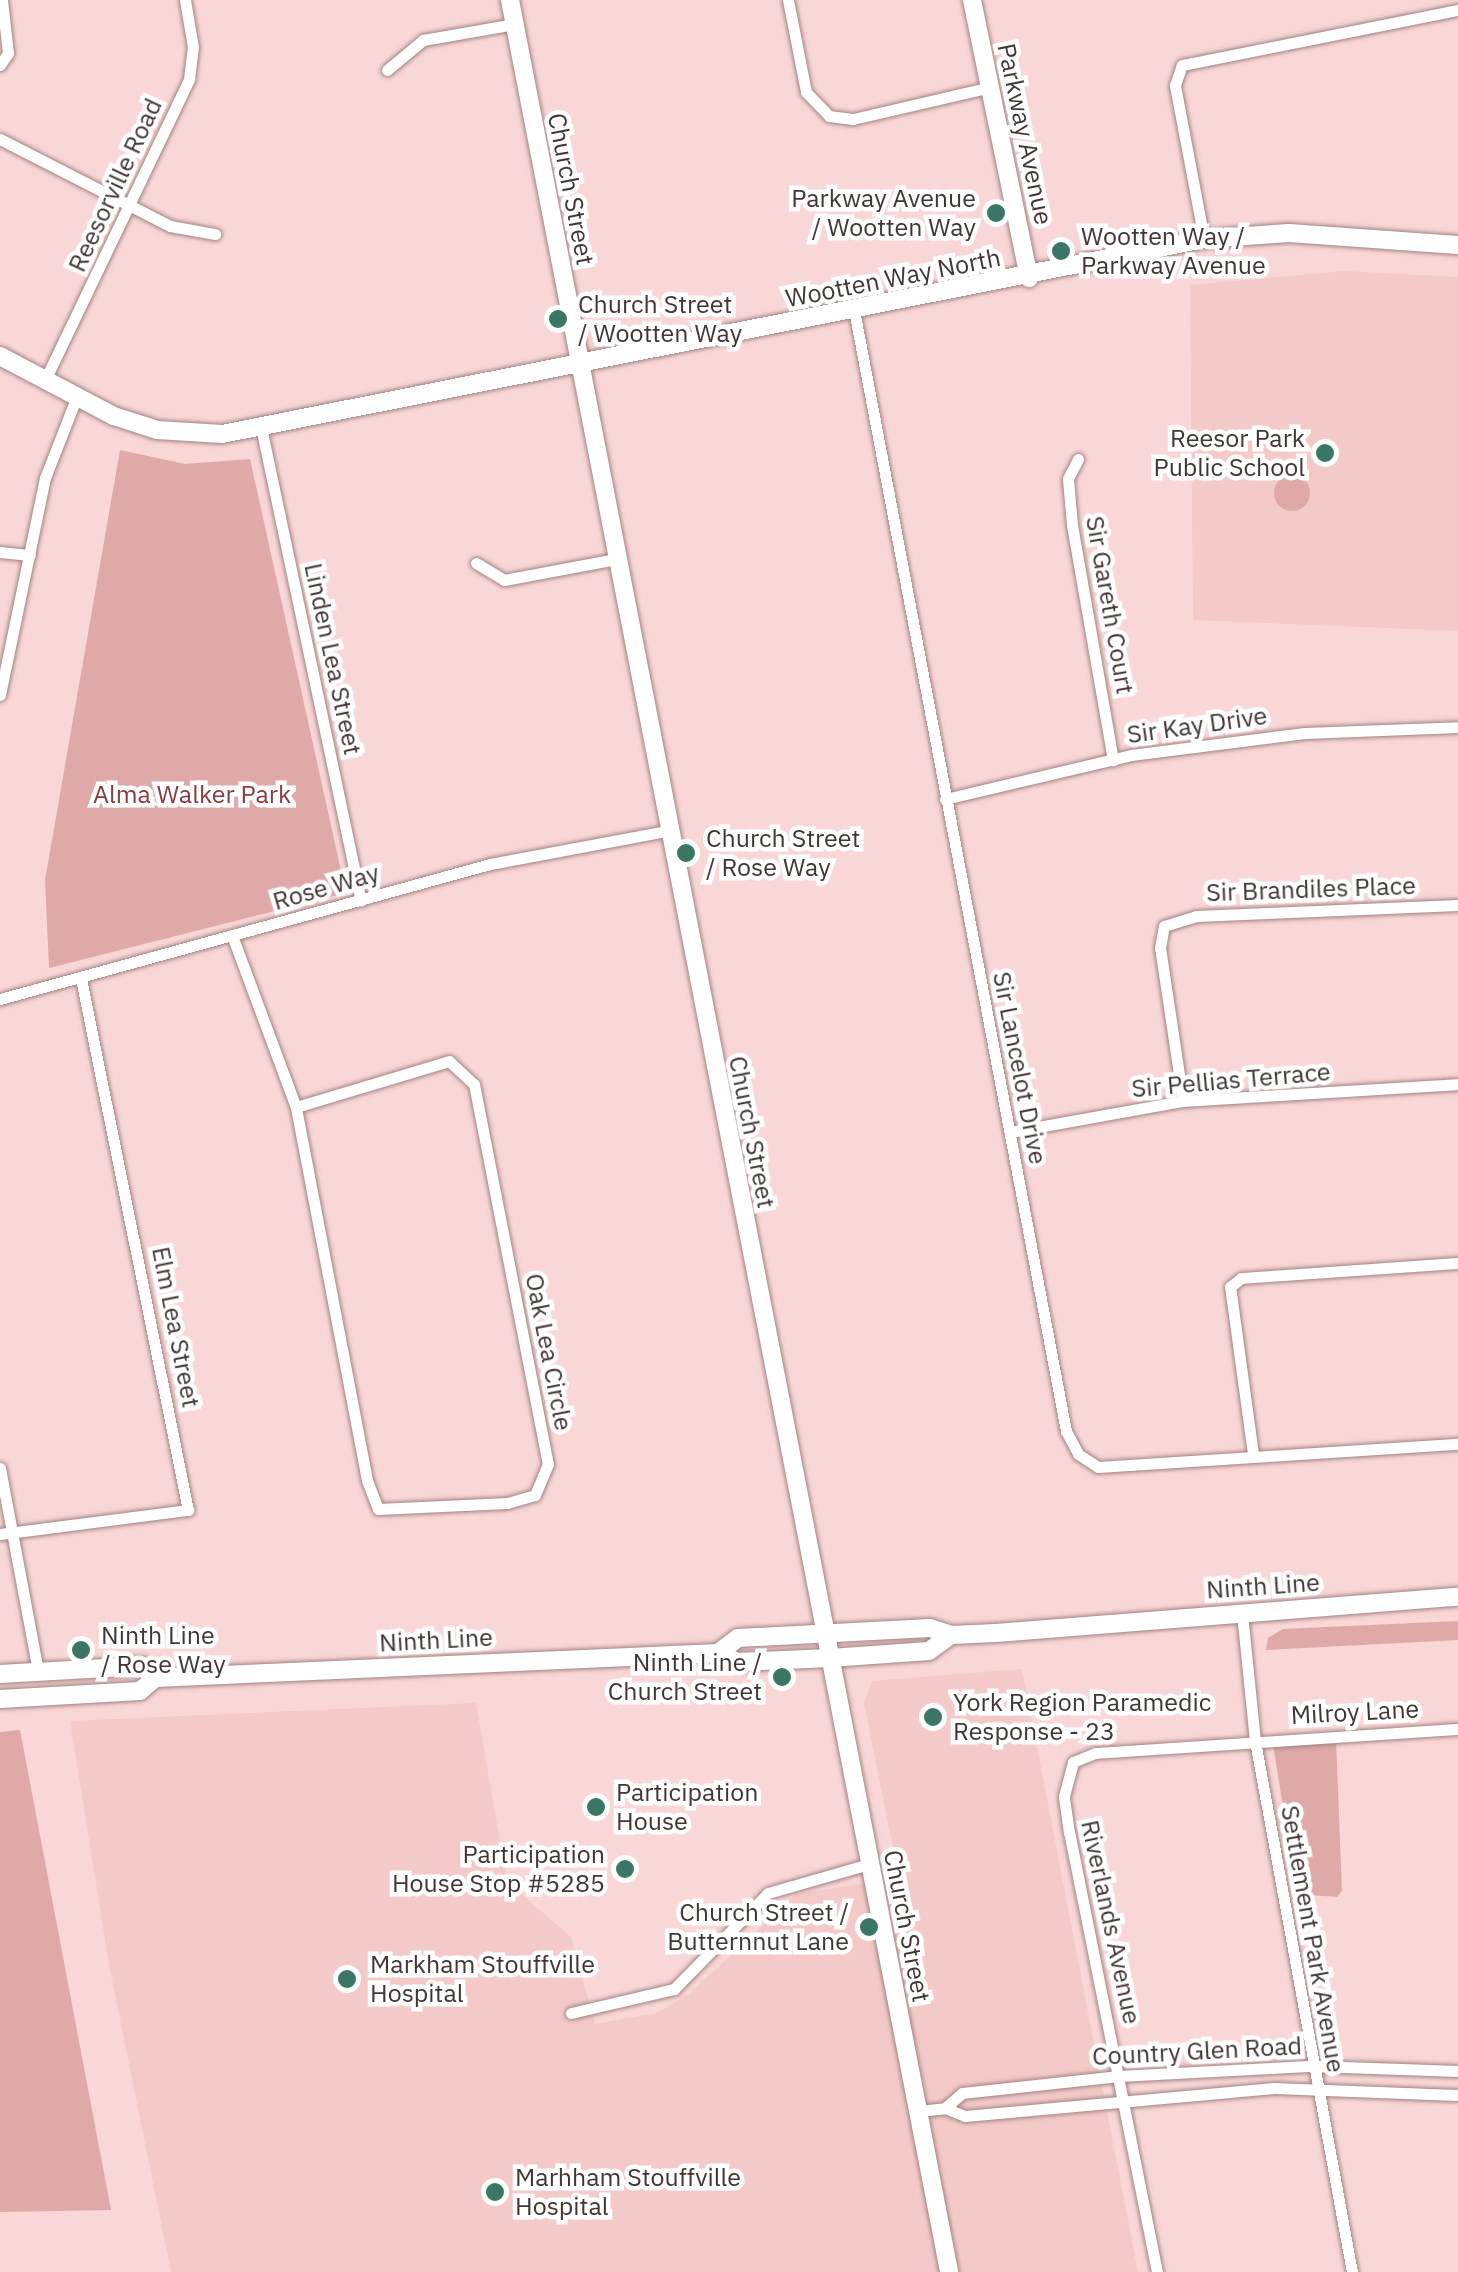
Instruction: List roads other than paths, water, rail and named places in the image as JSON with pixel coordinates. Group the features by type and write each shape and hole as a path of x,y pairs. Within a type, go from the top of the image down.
{"street":[{"path":"0,65 8,53 2,0"},
{"name":"Reesorville Road","path":"45,380 134,203 189,79 193,47 184,0"},
{"name":"Church Street","path":"510,0 949,2272"},
{"path":"788,0 806,92 829,116 853,119 990,87"},
{"name":"Parkway Avenue","path":"972,0 1029,278"},
{"path":"1204,240 1174,85 1182,65 1458,10"},
{"path":"387,70 423,40 514,24"},
{"path":"0,140 134,203 170,226 215,234"},
{"name":"Wootten Way North","path":"0,356 77,396 157,430 222,434 1029,278 1204,240 1290,233 1458,245"},
{"name":"Sir Lancelot Drive","path":"854,310 1066,1431 1078,1454 1098,1467 1253,1454 1458,1444"},
{"path":"0,695 46,476 77,396"},
{"name":"Linden Lea Street","path":"260,426 362,900"},
{"name":"Sir Gareth Court","path":"1078,459 1068,478 1072,525 1113,760"},
{"path":"0,552 30,555"},
{"path":"476,563 504,580 616,559"},
{"name":"Sir Kay Drive","path":"946,799 1113,760 1305,733 1458,727"},
{"name":"Rose Way","path":"0,999 233,938 490,864 668,831"},
{"name":"Sir Brandiles Place","path":"1183,1101 1160,948 1164,926 1196,916 1458,906"},
{"name":"Oak Lea Circle","path":"233,938 296,1107 367,1480 378,1509 506,1503 535,1494 548,1464 474,1084 449,1060 296,1107"},
{"name":"Elm Lea Street","path":"6,1533 188,1510 81,979"},
{"name":"Sir Pellias Terrace","path":"1010,1132 1183,1101 1458,1084"},
{"path":"1253,1454 1230,1287 1241,1278 1458,1263"},
{"path":"0,1468 6,1533 38,1671"},
{"name":"Ninth Line","path":"718,1653 738,1638 930,1628 952,1635 1458,1597"},
{"name":"Settlement Park Avenue","path":"1242,1612 1255,1740 1352,2272"},
{"name":"Ninth Line","path":"0,1699 140,1691 156,1678 718,1653 737,1662 830,1658 928,1651 952,1635"},
{"name":"Ninth Line","path":"0,1674 142,1666 156,1678"},
{"name":"Milroy Lane","path":"1255,1740 1458,1729"},
{"name":"Riverlands Avenue","path":"1157,2272 1064,1796 1073,1762 1095,1753 1255,1740"},
{"path":"570,2014 674,1989 768,1893 870,1864"},
{"name":"Country Glen Road","path":"945,2108 962,2093 1119,2076 1313,2066 1458,2071"},
{"name":"Country Glen Road","path":"918,2111 945,2108 965,2116 1124,2097 1318,2090 1458,2094"}],"place":[{"name":"Parkway Avenue / Wootten Way","path":"996,213"},
{"name":"Wootten Way / Parkway Avenue","path":"1061,251"},
{"name":"Church Street / Wootten Way","path":"558,319"},
{"name":"Reesor Park Public School","path":"1325,453"},
{"name":"Church Street / Rose Way","path":"686,853"},
{"name":"Ninth Line / Rose Way","path":"81,1650"},
{"name":"Ninth Line / Church Street","path":"782,1677"},
{"name":"York Region Paramedic Response - 23","path":"933,1717"},
{"name":"Participation House","path":"596,1807"},
{"name":"Participation House Stop #5285","path":"625,1869"},
{"name":"Church Street / Butternnut Lane","path":"869,1927"},
{"name":"Markham Stouffville Hospital","path":"347,1979"},
{"name":"Marhham Stouffville Hospital","path":"495,2192"}],"park label":[{"name":"Alma Walker Park","path":"192,794"}]}
